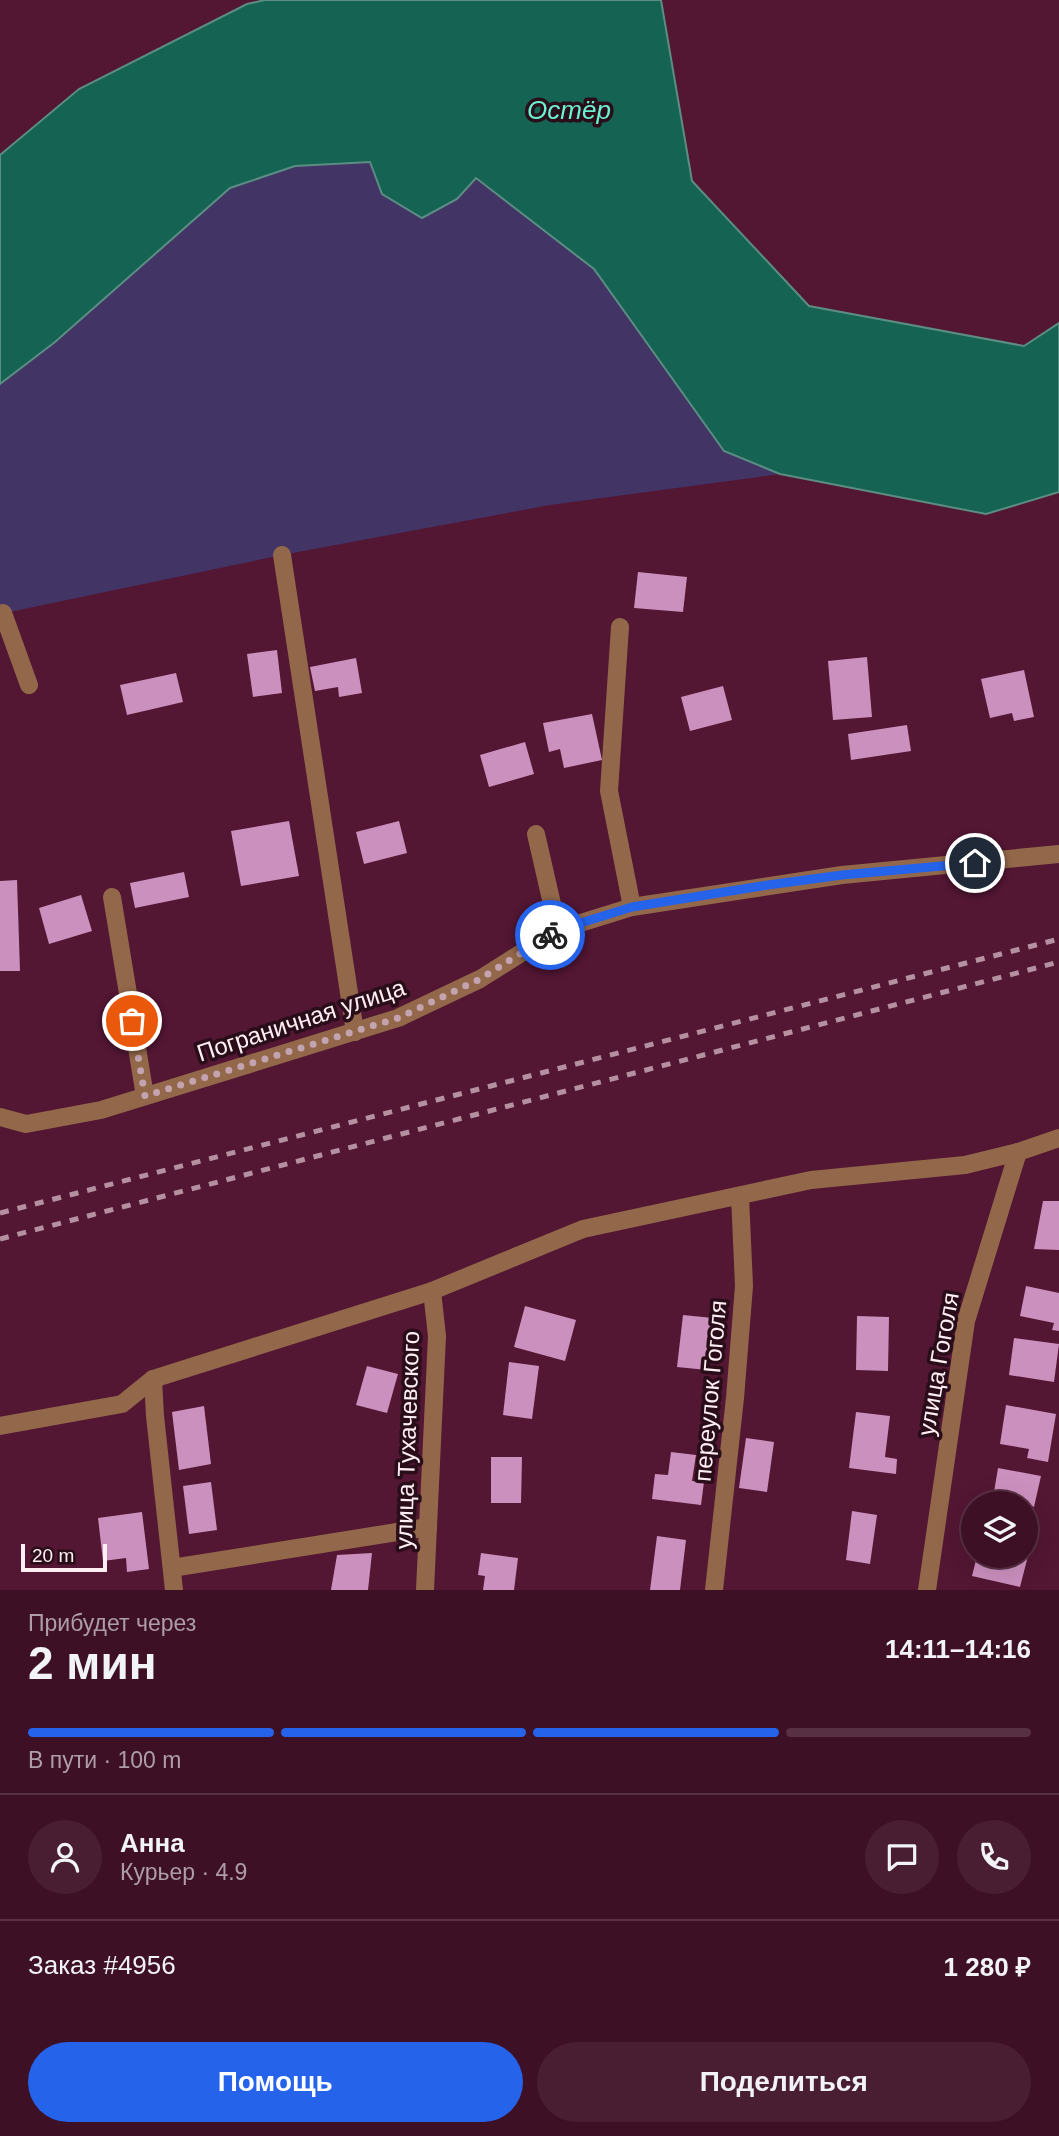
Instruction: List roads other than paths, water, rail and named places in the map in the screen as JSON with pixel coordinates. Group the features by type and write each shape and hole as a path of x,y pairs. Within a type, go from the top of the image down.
{"street":[{"path":"282,555 355,1031"},
{"path":"0,614 3,613 29,685"},
{"path":"620,627 609,791 632,907"},
{"path":"536,834 558,930"},
{"name":"Пограничная улица","path":"0,1117 26,1124 101,1110 398,1018 480,979 558,930 632,907 842,875 1059,854"},
{"path":"112,897 145,1096"},
{"path":"0,1426 122,1405 153,1379 432,1291 583,1229 811,1180 965,1165 1018,1152 1059,1138"},
{"name":"улица Гоголя","path":"928,1590 966,1321 1018,1152"},
{"name":"переулок Гоголя","path":"714,1590 744,1286 740,1196"},
{"name":"улица Тухачевского","path":"425,1590 437,1336 432,1291"},
{"path":"153,1379 174,1590"},
{"path":"172,1569 428,1527"}],"water":[{"name":"Остёр","path":"265,0 661,0 692,181 809,306 1024,346 1059,323 1059,492 986,514 780,474 724,451 594,269 476,178 457,199 422,218 382,194 370,162 295,166 230,188 55,342 0,384 0,155 79,89 247,4"}],"railway":[{"path":"0,1213 1059,939"},
{"path":"0,1239 1059,962"}]}
